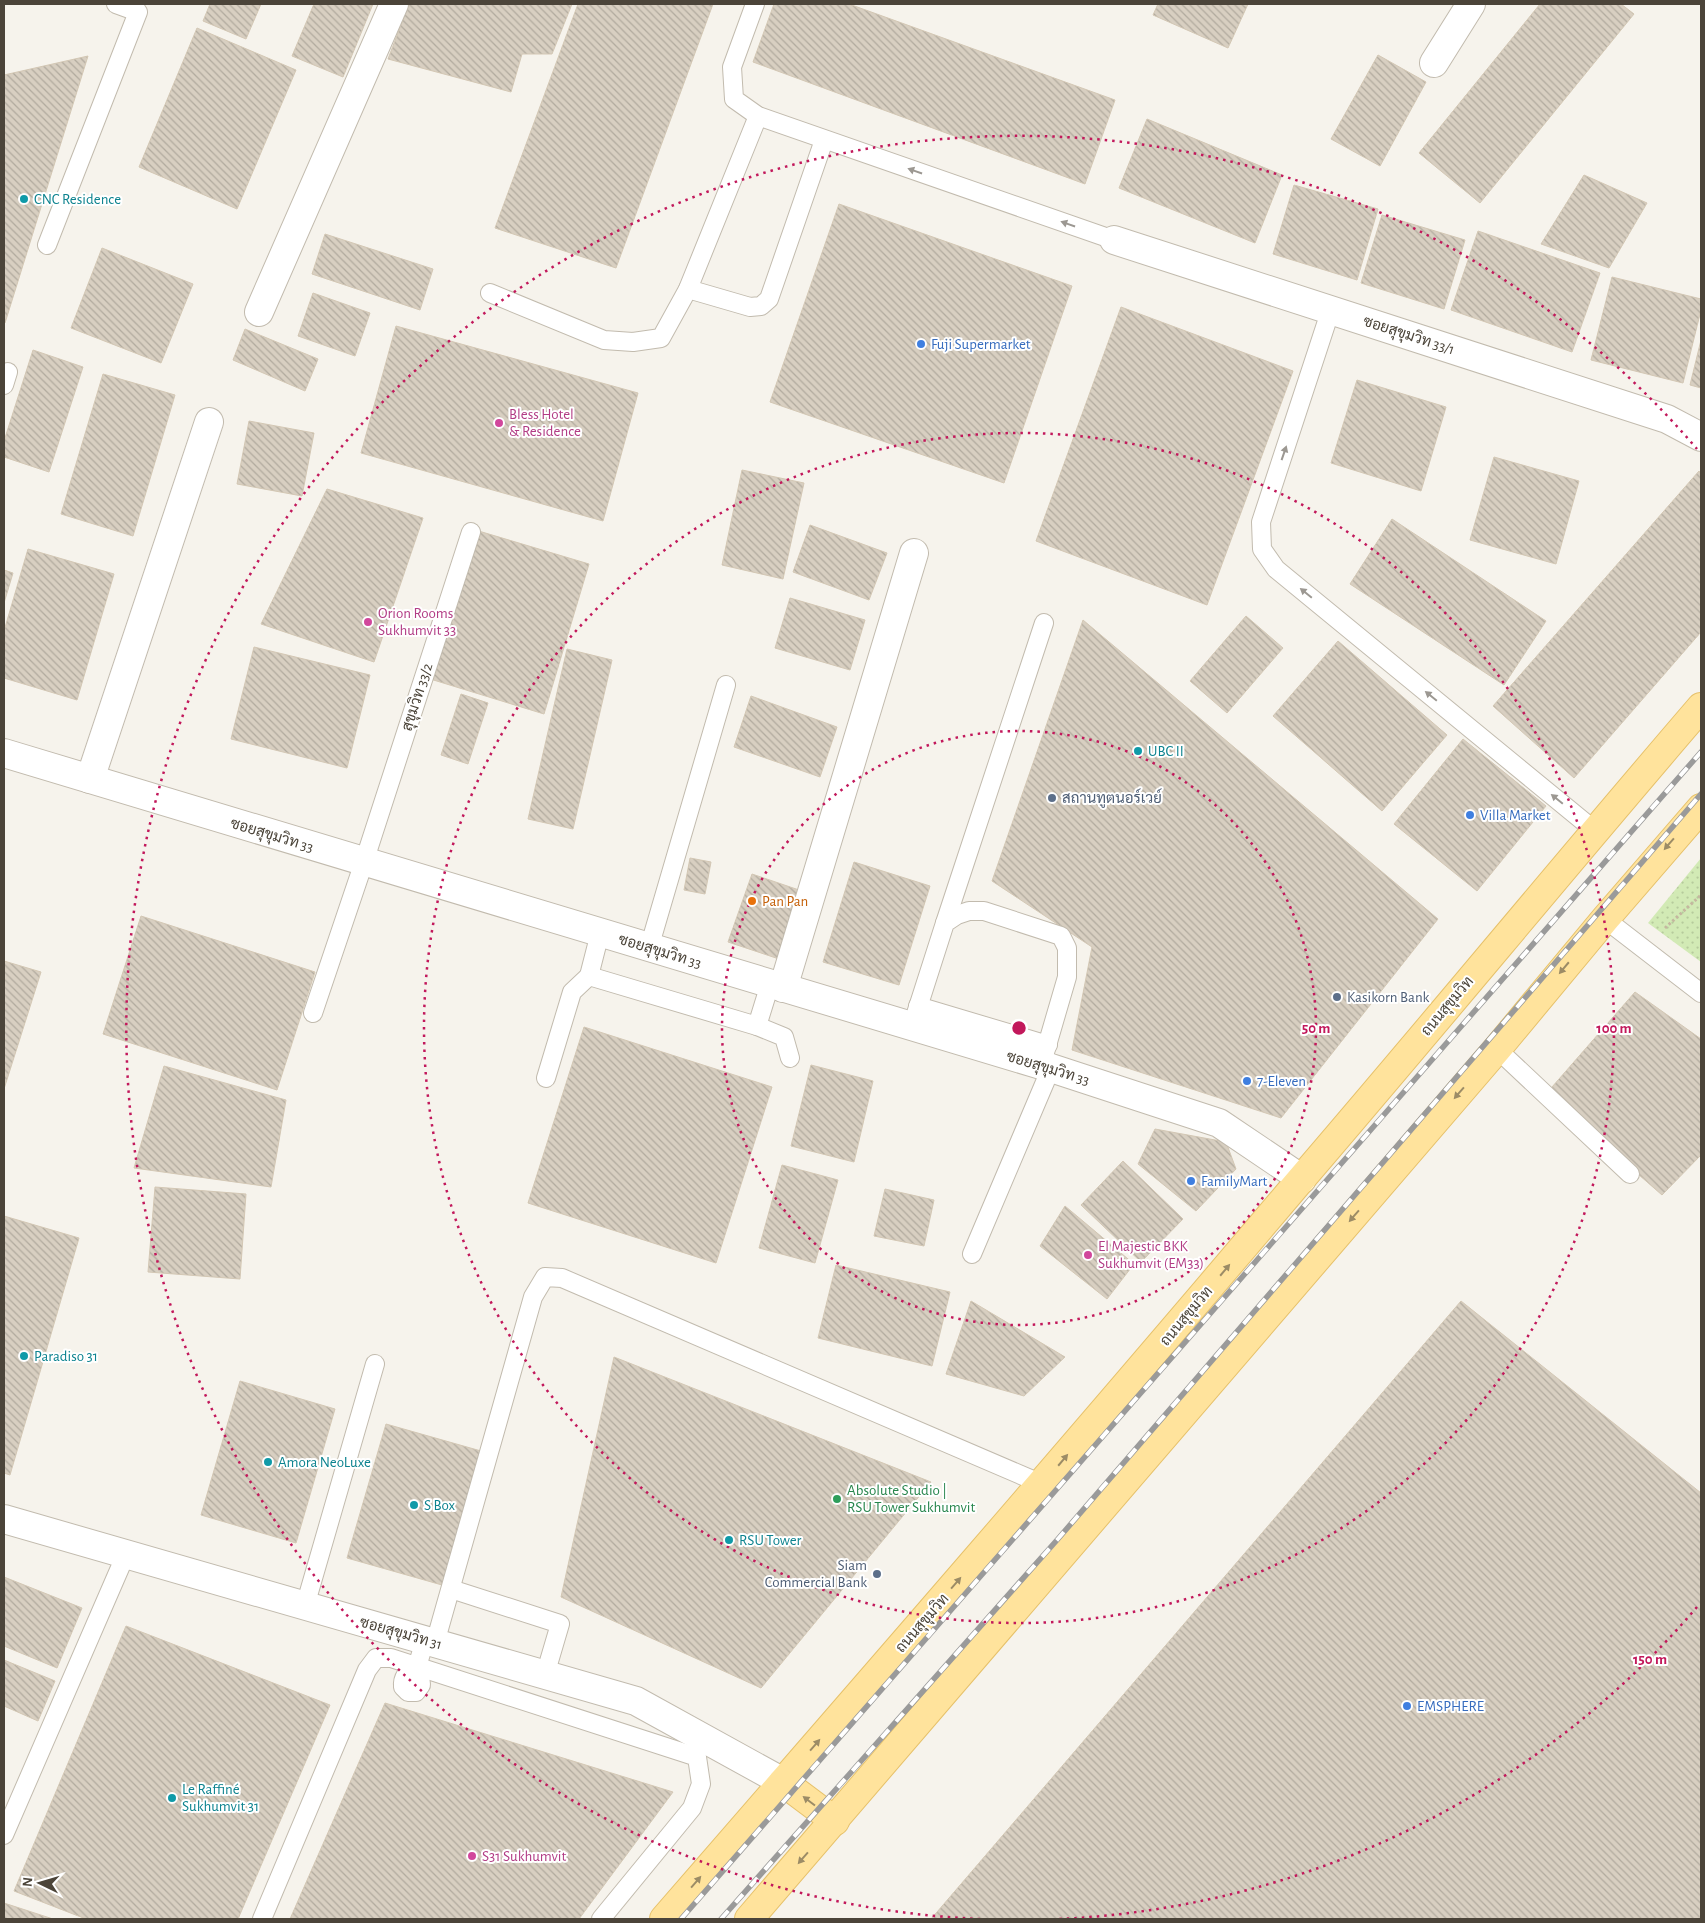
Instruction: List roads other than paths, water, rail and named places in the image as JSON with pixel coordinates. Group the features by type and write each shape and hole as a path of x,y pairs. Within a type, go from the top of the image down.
{"main road":[{"name":"ถนนสุขุมวิท","path":"664,1919 1042,1484 1302,1179 1594,830 1701,707"},
{"path":"751,1919 1497,1049 1604,919 1701,808"},
{"path":"783,1782 834,1821"}],"street":[{"path":"259,312 394,4"},
{"path":"1434,63 1471,4"},
{"name":"ซอยสุขุมวิท 33/1","path":"1114,240 1668,419 1701,437"},
{"path":"90,780 209,422"},
{"path":"777,986 914,553"},
{"name":"ซอยสุขุมวิท 33","path":"4,753 777,986 915,1016 1047,1060 1219,1123 1302,1179"},
{"name":"ซอยสุขุมวิท 31","path":"4,1519 636,1701 783,1782"}],"lane":[{"path":"47,245 138,12 116,4"},
{"path":"755,4 732,67 734,99 758,116 1114,240"},
{"path":"490,292 604,340 633,342 661,338 688,289 758,116"},
{"path":"688,289 750,308 761,306 769,299 824,140"},
{"path":"1331,309 1261,522 1262,549 1276,569 1594,830"},
{"name":"สุขุมวิท 33/2","path":"313,1013 471,532"},
{"path":"915,1016 1044,623"},
{"path":"649,948 726,685"},
{"path":"946,923 957,915 969,911 984,911 1061,936 1067,948 1067,977 1047,1060 972,1254"},
{"path":"1604,919 1701,993"},
{"path":"546,1078 572,992 589,976 600,933"},
{"path":"589,976 757,1026 784,1037 790,1058"},
{"path":"757,1026 777,986"},
{"path":"1497,1049 1630,1174"},
{"path":"417,1667 430,1641 451,1589 533,1298 545,1277 562,1278 1042,1484"},
{"path":"305,1606 375,1364"},
{"path":"4,1835 126,1554"},
{"path":"451,1589 560,1624 545,1674"},
{"path":"262,1919 367,1670 376,1658 391,1658 697,1757 701,1784 692,1808 601,1919"}],"railway":[{"path":"681,1919 1701,752"},
{"path":"721,1919 1057,1540 1701,794"}],"place":[{"name":"CNC Residence","path":"24,199"},
{"name":"Fuji Supermarket","path":"921,344"},
{"name":"Bless Hotel & Residence","path":"499,423"},
{"name":"Orion Rooms Sukhumvit 33","path":"368,622"},
{"name":"UBC II","path":"1138,751"},
{"name":"สถานทูตนอร์เวย์","path":"1052,798"},
{"name":"Villa Market","path":"1470,815"},
{"name":"Pan Pan","path":"752,901"},
{"name":"Kasikorn Bank","path":"1337,997"},
{"name":"7-Eleven","path":"1247,1081"},
{"name":"FamilyMart","path":"1191,1181"},
{"name":"El Majestic BKK Sukhumvit (EM33)","path":"1088,1255"},
{"name":"Paradiso 31","path":"24,1356"},
{"name":"Amora NeoLuxe","path":"268,1462"},
{"name":"Absolute Studio | RSU Tower Sukhumvit","path":"837,1499"},
{"name":"S Box","path":"414,1505"},
{"name":"RSU Tower","path":"729,1540"},
{"name":"Siam Commercial Bank","path":"877,1574"},
{"name":"EMSPHERE","path":"1407,1706"},
{"name":"Le Raffiné Sukhumvit 31","path":"172,1798"},
{"name":"S31 Sukhumvit","path":"472,1856"}]}
